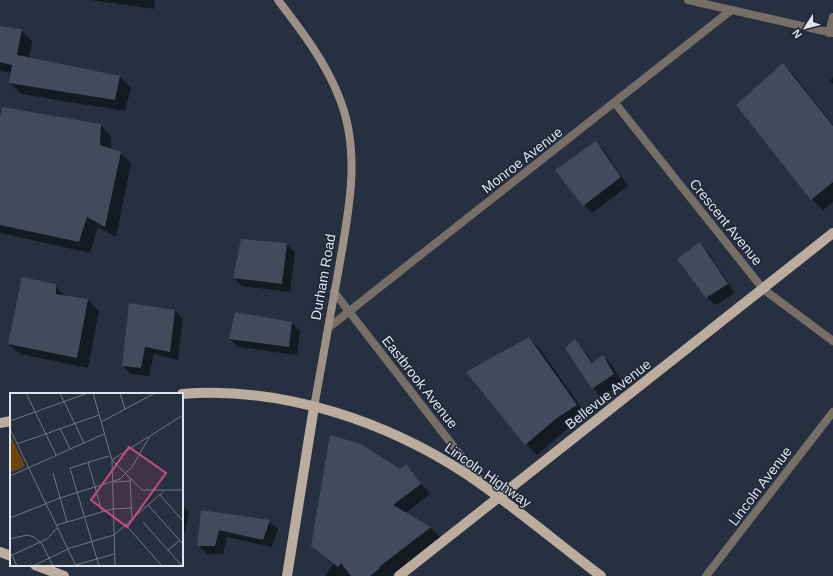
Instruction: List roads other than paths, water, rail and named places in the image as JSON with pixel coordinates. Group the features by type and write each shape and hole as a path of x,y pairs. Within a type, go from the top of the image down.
{"main road":[{"name":"Durham Road","path":"278,0 305,37 330,76 340,98 347,121 351,145 350,194 287,576"},
{"name":"Bellevue Avenue","path":"399,576 833,233"},
{"name":"Lincoln Highway","path":"183,394 243,396 314,407 351,418 400,437 448,462 485,487 601,576"},
{"path":"0,423 10,421"},
{"path":"0,552 10,556"},
{"path":"38,566 64,576"}],"street":[{"path":"688,0 730,11 831,33 833,17"},
{"name":"Monroe Avenue","path":"328,328 730,11"},
{"name":"Crescent Avenue","path":"615,103 763,289 833,341"},
{"name":"Eastbrook Avenue","path":"334,292 485,487"},
{"name":"Lincoln Avenue","path":"706,576 833,412"}]}
